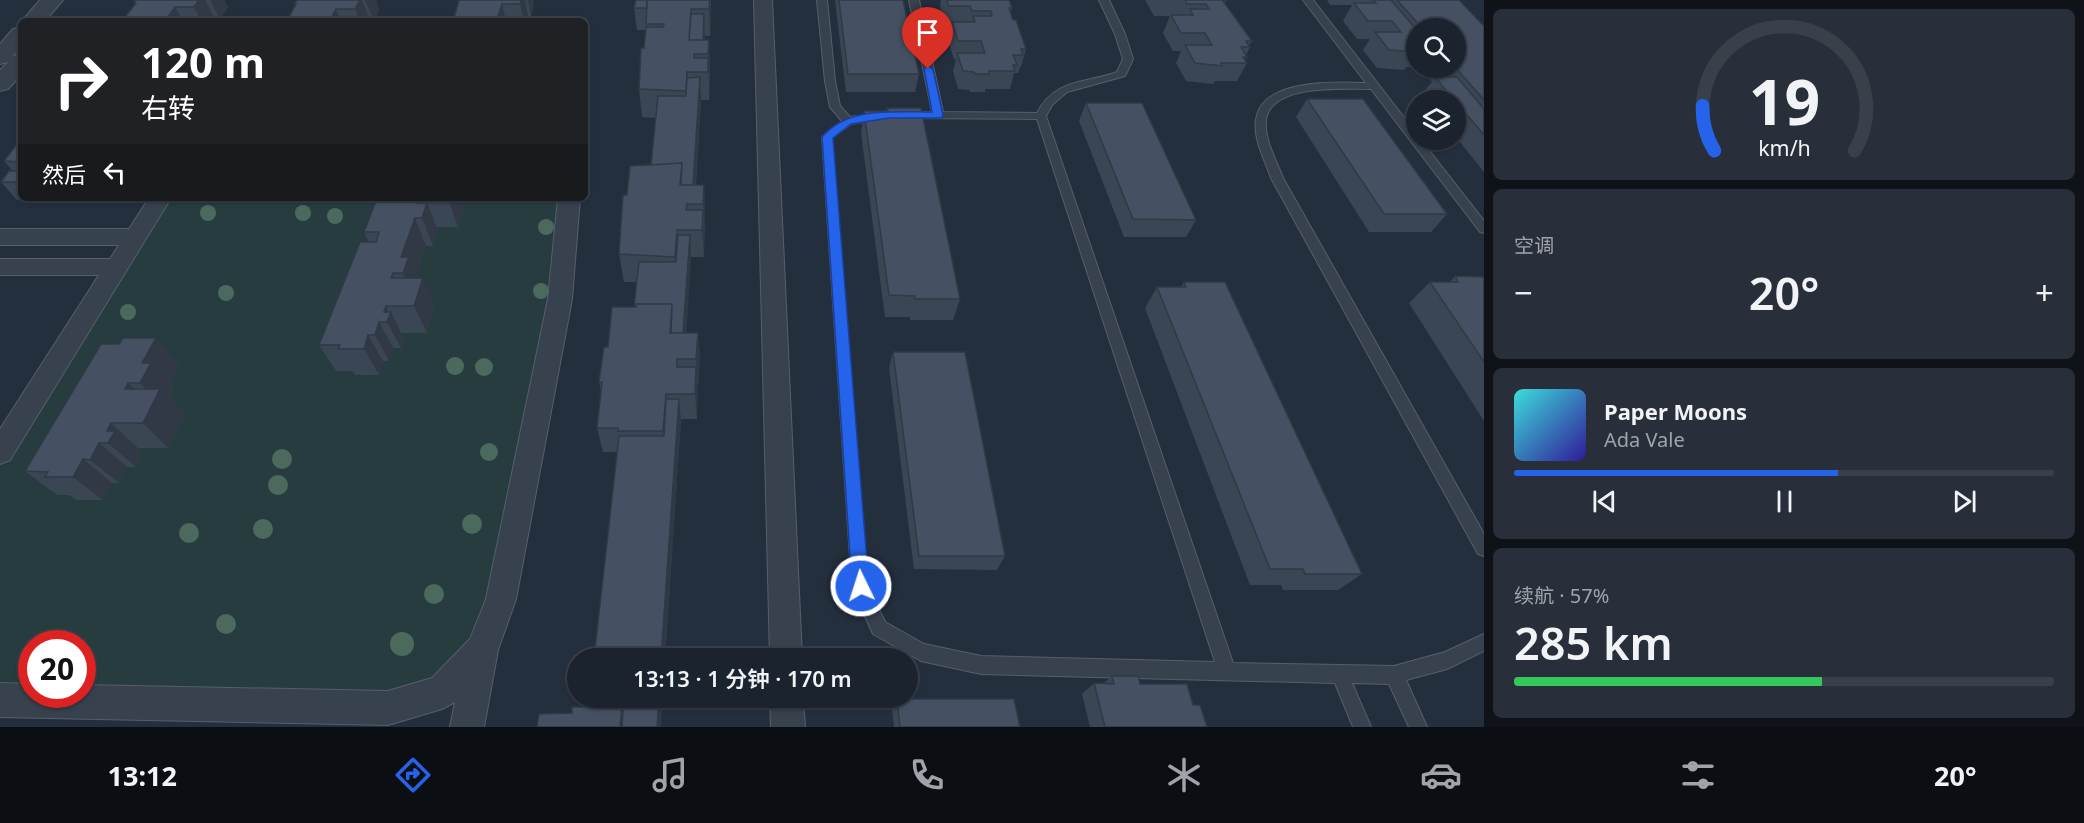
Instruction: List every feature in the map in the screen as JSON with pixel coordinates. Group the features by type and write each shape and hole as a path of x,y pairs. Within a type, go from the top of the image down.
{"street":[{"path":"36,18 52,0"},
{"path":"59,18 75,0"},
{"path":"763,0 786,648"},
{"path":"0,57 18,37"},
{"path":"0,84 18,64"},
{"path":"0,452 158,201"},
{"path":"467,727 482,650 501,599 560,298 569,201"},
{"path":"0,237 135,237"},
{"path":"0,267 116,267"},
{"path":"0,700 374,717 388,708 442,692 482,650"},
{"path":"787,708 788,727"}],"lane":[{"path":"822,0 830,81 836,107 848,121"},
{"path":"915,0 938,115"},
{"path":"1104,0 1128,58 1121,74 1105,81 1062,89 1047,100 1041,116 1227,671"},
{"path":"1308,0 1484,229"},
{"path":"1374,86 1306,87 1273,99 1262,116 1264,143 1277,178 1484,549"},
{"path":"1041,116 889,115 848,121 828,137 861,586 879,628 921,652 981,665 1340,674 1394,675 1446,660 1484,642"},
{"path":"1340,674 1362,727"},
{"path":"1394,675 1418,727"}],"green space":[{"path":"165,201 562,201 554,297 494,589 467,650 432,685 378,694 96,692 96,630 18,630 18,691 0,691 0,466"}],"building":[{"path":"136,0 199,0 194,7 175,7 167,18 124,18 136,3 134,2"},
{"path":"297,0 360,0 355,9 336,9 332,18 289,18 296,4 294,4"},
{"path":"459,0 521,0 520,4 502,4 497,18 454,18"},
{"path":"636,0 647,0 647,8 634,8"},
{"path":"647,0 710,0 709,9 691,9 689,40 709,40 708,54 694,54 694,58 708,58 708,72 687,72 686,91 639,89 641,48 644,48 646,27 663,27 664,24 646,24"},
{"path":"839,0 903,0 919,74 848,74"},
{"path":"947,0 1009,0 1013,20 1016,20 1026,49 1021,49 1023,55 1013,55 1017,65 1013,65 1015,71 989,71 989,74 975,74 963,71 957,53 985,53 981,41 958,41 952,22 975,22 973,16 992,16 991,11 972,11 970,6 948,6"},
{"path":"1185,0 1226,1 1223,1 1252,41 1246,41 1250,47 1241,47 1247,57 1243,57 1247,63 1221,63 1222,66 1195,63 1185,45 1212,45 1205,33 1181,33 1171,15 1193,15 1190,9 1209,9 1206,4 1187,4"},
{"path":"1373,0 1391,0 1407,18 1406,51 1389,50 1375,32 1401,32 1392,21 1368,21 1354,3 1376,3"},
{"path":"1397,0 1459,0 1484,26 1484,100 1465,78 1466,18 1413,18"},
{"path":"691,14 704,14 703,40 689,40"},
{"path":"700,77 693,185 681,185 682,163 651,165 658,96 686,96 687,78"},
{"path":"1436,78 1458,78 1484,109 1484,135 1466,114 1466,90 1446,90"},
{"path":"1307,99 1363,99 1447,214 1384,214"},
{"path":"1086,103 1142,103 1196,220 1133,219"},
{"path":"887,108 921,108 960,299 915,299 915,296 889,295 864,111 888,111"},
{"path":"18,143 18,162 4,161"},
{"path":"682,163 680,185 704,185 703,204 687,204 686,210 703,210 702,230 677,230 675,257 619,254 623,195 627,195 630,166"},
{"path":"9,171 18,171 18,182 1,182"},
{"path":"376,201 427,203 422,218 415,218 401,257 409,257 403,273 393,273 391,278 423,278 414,306 386,306 384,312 391,312 387,322 379,322 375,335 368,335 364,349 338,349 340,345 319,345 360,242 376,242 379,232 364,232"},
{"path":"678,235 690,235 683,333 671,333 672,304 636,304 634,307 639,262 676,262"},
{"path":"1455,276 1484,277 1484,362 1430,282 1458,282"},
{"path":"1184,282 1225,282 1362,574 1305,574 1303,569 1270,569 1157,287 1186,287"},
{"path":"636,304 672,304 670,333 698,333 696,359 677,359 677,367 696,367 695,394 666,394 663,431 618,431 618,428 597,428 602,382 599,382 604,347 608,347 612,307 636,307"},
{"path":"123,338 156,338 142,363 151,363 140,383 128,383 125,389 160,389 143,423 111,423 107,431 115,431 108,443 99,443 90,460 83,459 73,477 45,477 48,472 25,471 101,344 119,344"},
{"path":"893,352 965,352 1005,556 919,556"},
{"path":"666,399 679,399 662,648 595,648 619,436 664,436"},
{"path":"1112,676 1138,676 1140,684 1187,684 1193,705 1200,705 1207,727 1105,727 1094,683 1114,684"},
{"path":"918,699 1014,699 1020,727 900,727 898,708 918,708"},
{"path":"572,708 622,708 620,727 537,727 539,714 572,713"},
{"path":"622,708 658,708 657,727 622,727"}],"route":[{"path":"861,586 828,137 848,121 889,115 938,115 928,69"}]}
